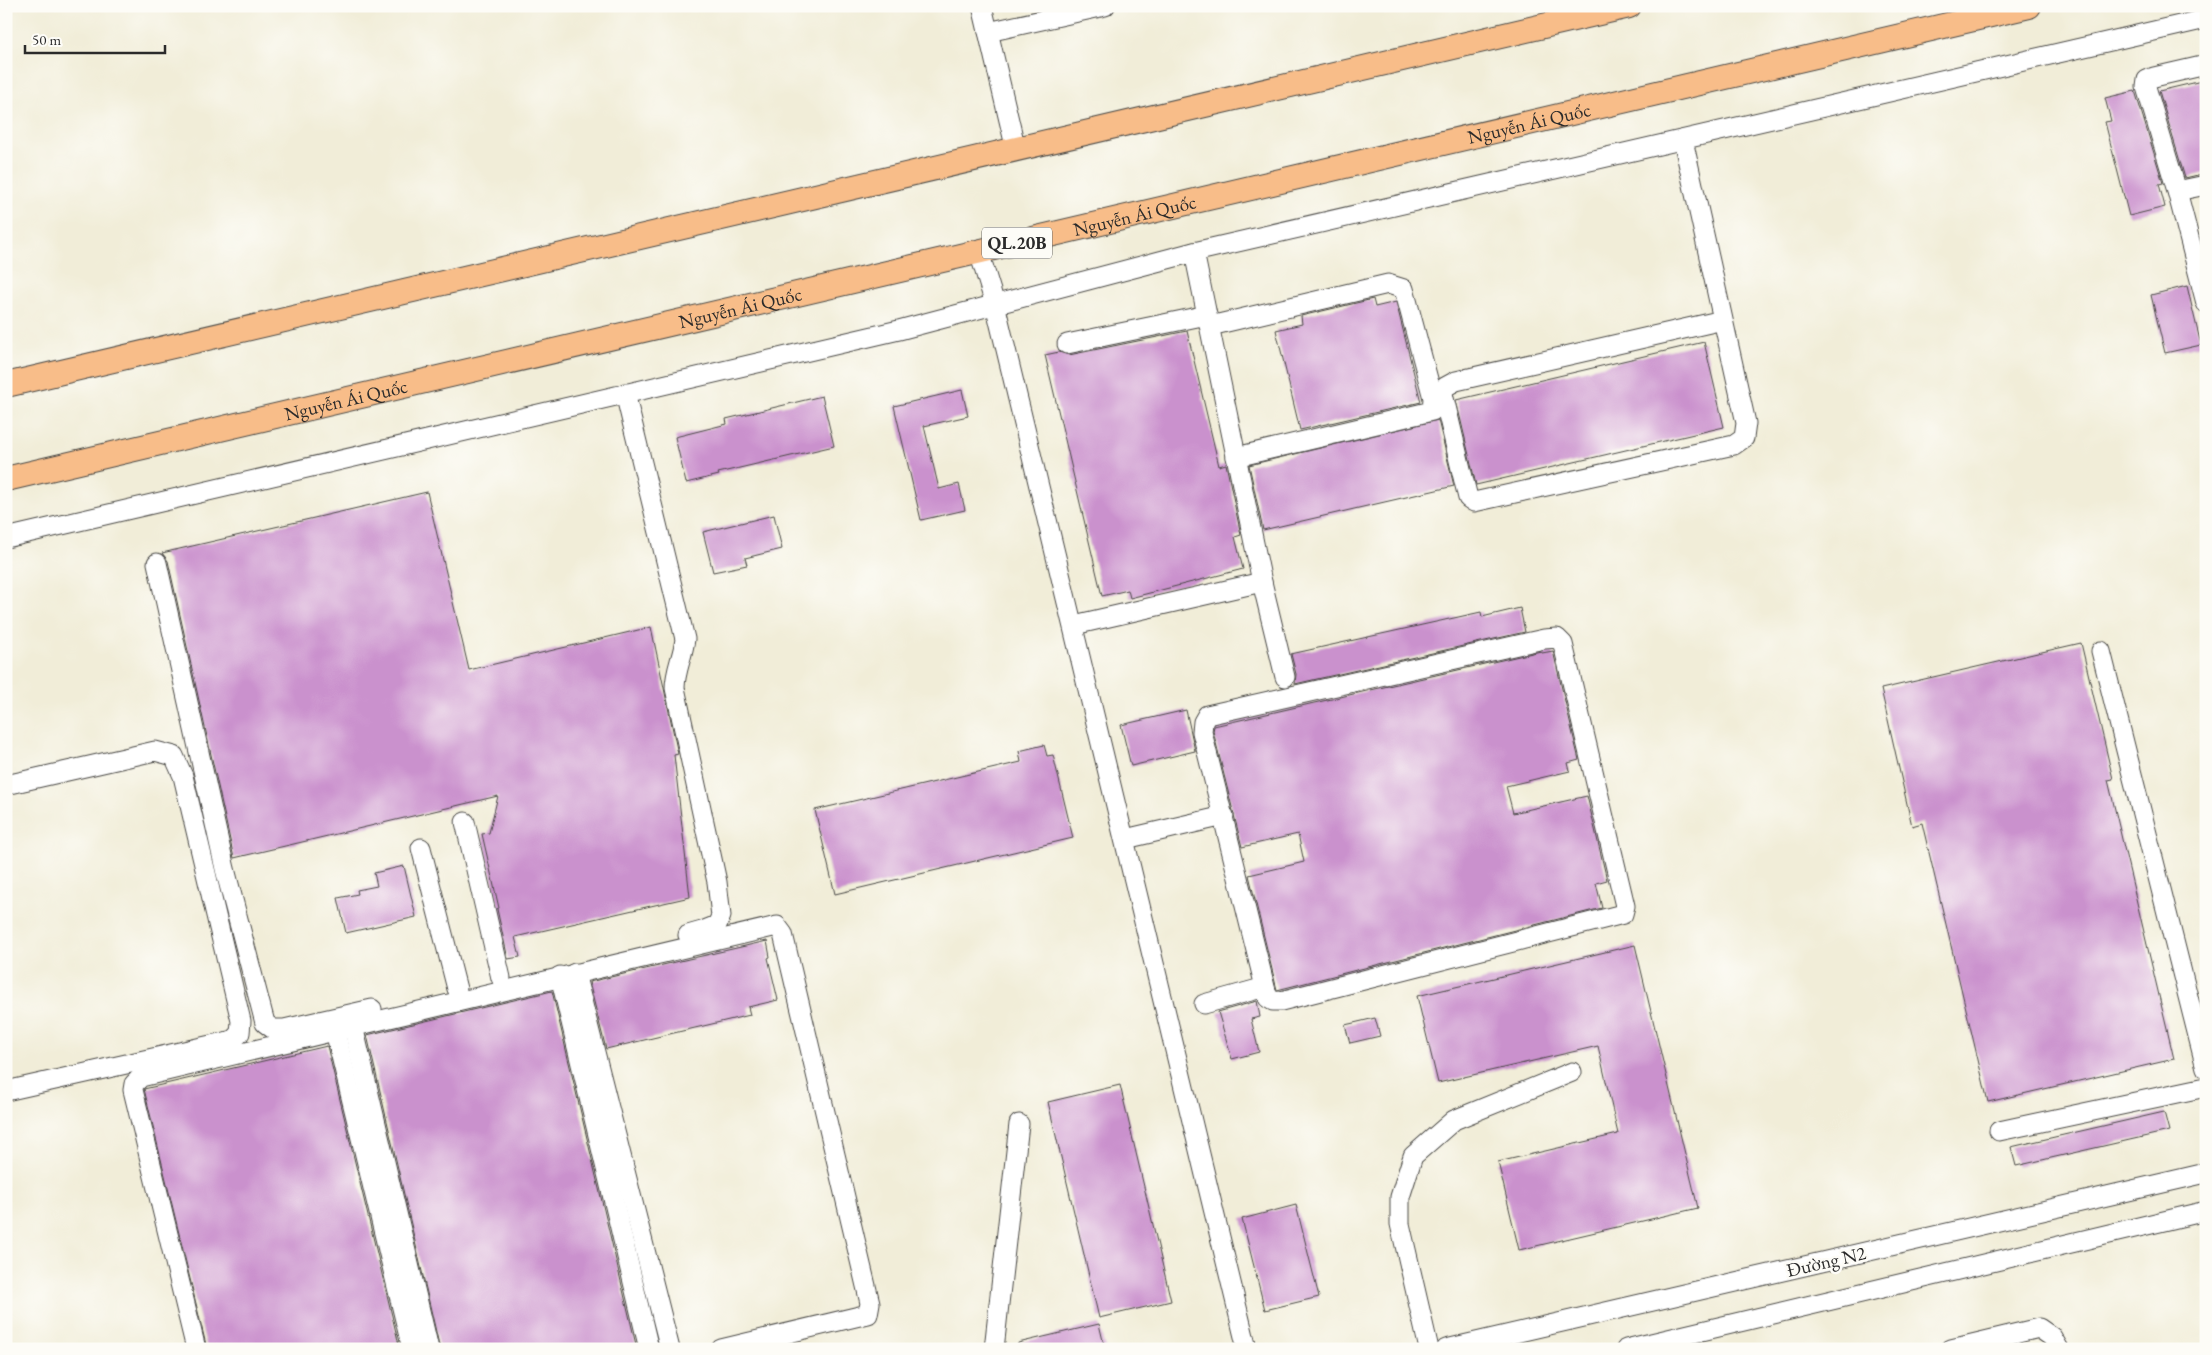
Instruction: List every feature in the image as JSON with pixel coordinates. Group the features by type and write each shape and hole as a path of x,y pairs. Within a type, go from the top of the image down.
{"main road":[{"path":"6,385 1630,6"},
{"name":"Nguyễn Ái Quốc","path":"6,479 2029,6"}],"street":[{"path":"982,6 1016,150"},
{"path":"988,32 1105,6"},
{"path":"6,538 899,330 1194,252 2206,20"},
{"path":"2206,65 2147,80 2146,87 2177,191 2206,303"},
{"path":"1683,140 1746,423 1744,438 1734,445 1474,502 1468,498 1444,394 1445,387 1456,381 1723,320"},
{"path":"2177,191 2206,185"},
{"path":"979,252 995,304 1074,625 1247,1349"},
{"path":"1194,252 1262,582 1285,677"},
{"path":"1067,344 1208,321 1388,284 1404,289 1433,398 1432,411 1236,457"},
{"path":"157,563 225,869 265,1023 273,1029 284,1029 702,931 716,925 720,916 717,882 675,688 675,675 684,654 685,639 625,393"},
{"path":"1074,625 1262,582"},
{"path":"1557,638 1563,644 1626,906 1623,914 1281,1002 1274,1002 1268,998 1265,987 1202,732 1203,722 1207,715 1544,639 1557,638"},
{"path":"2100,651 2206,1068"},
{"path":"6,784 155,751 174,756 184,776 241,1021 240,1033 233,1040 6,1091"},
{"path":"1125,839 1224,816"},
{"path":"465,822 501,978"},
{"path":"421,848 457,989"},
{"path":"196,1349 132,1090 134,1084 141,1078 766,927 777,926 783,934 870,1303 868,1314 721,1349"},
{"path":"567,975 619,1184 670,1349"},
{"path":"1204,1004 1265,987"},
{"path":"344,1029 395,1242 429,1349"},
{"path":"1429,1349 1400,1224 1400,1197 1413,1156 1454,1120 1572,1072"},
{"path":"1999,1131 2206,1087"},
{"path":"994,1349 1019,1124"},
{"name":"Đường N2","path":"1446,1349 2206,1173"},
{"path":"619,1184 649,1349"},
{"name":"Đường N2","path":"1638,1347 2206,1211"},
{"path":"395,1242 412,1349"},
{"path":"1951,1349 2039,1328 2052,1337 2059,1349"}],"building":[{"path":"2206,80 2206,173 2185,178 2159,91"},
{"path":"2135,91 2163,183 2159,184 2165,207 2129,216 2105,122 2111,121 2105,98"},
{"path":"2187,286 2201,345 2165,353 2151,295"},
{"path":"1373,299 1375,307 1396,302 1421,402 1300,430 1276,330 1302,324 1301,316"},
{"path":"1187,331 1219,466 1226,464 1241,535 1235,537 1243,569 1130,598 1128,590 1102,596 1045,355 1059,352 1069,355"},
{"path":"1704,342 1724,427 1476,485 1456,400"},
{"path":"962,390 968,416 924,426 939,489 959,484 965,510 921,520 894,406"},
{"path":"822,396 834,446 718,473 719,475 686,483 675,437 727,424 726,419"},
{"path":"1438,420 1454,486 1263,530 1249,465"},
{"path":"427,492 469,670 651,627 678,754 674,755 690,897 515,937 520,957 508,959 497,909 499,908 482,834 489,833 498,796 234,858 168,561 162,553"},
{"path":"774,515 782,549 745,558 747,565 713,572 703,532"},
{"path":"1520,608 1525,632 1295,684 1296,674 1291,654 1481,612 1482,617"},
{"path":"2081,643 2113,779 2108,780 2174,1059 1988,1102 1922,823 1912,826 1881,689"},
{"path":"1541,651 1542,653 1553,651 1579,760 1568,763 1570,771 1506,786 1513,813 1587,796 1607,880 1596,883 1602,908 1277,990 1249,875 1304,862 1298,834 1242,847 1213,731 1214,726"},
{"path":"1186,710 1195,751 1131,766 1121,725"},
{"path":"1044,745 1047,756 1053,755 1073,838 835,894 815,810 1021,762 1019,751"},
{"path":"404,866 416,917 346,933 338,898 358,894 357,890 377,886 374,873"},
{"path":"767,941 770,957 768,958 778,1000 748,1007 750,1015 606,1049 589,982"},
{"path":"1635,945 1698,1208 1519,1250 1498,1162 1618,1134 1598,1046 1438,1083 1417,996"},
{"path":"552,991 637,1349 440,1349 367,1035"},
{"path":"1257,1001 1260,1017 1251,1019 1259,1052 1232,1059 1218,1012"},
{"path":"1375,1018 1380,1036 1350,1043 1345,1025"},
{"path":"327,1046 400,1349 207,1349 144,1089"},
{"path":"1120,1085 1171,1301 1099,1318 1048,1102"},
{"path":"2164,1112 2169,1131 2016,1166 2011,1147"},
{"path":"1296,1205 1319,1297 1265,1310 1242,1219"},
{"path":"1099,1324 1105,1349 1018,1349 1018,1343"}]}
